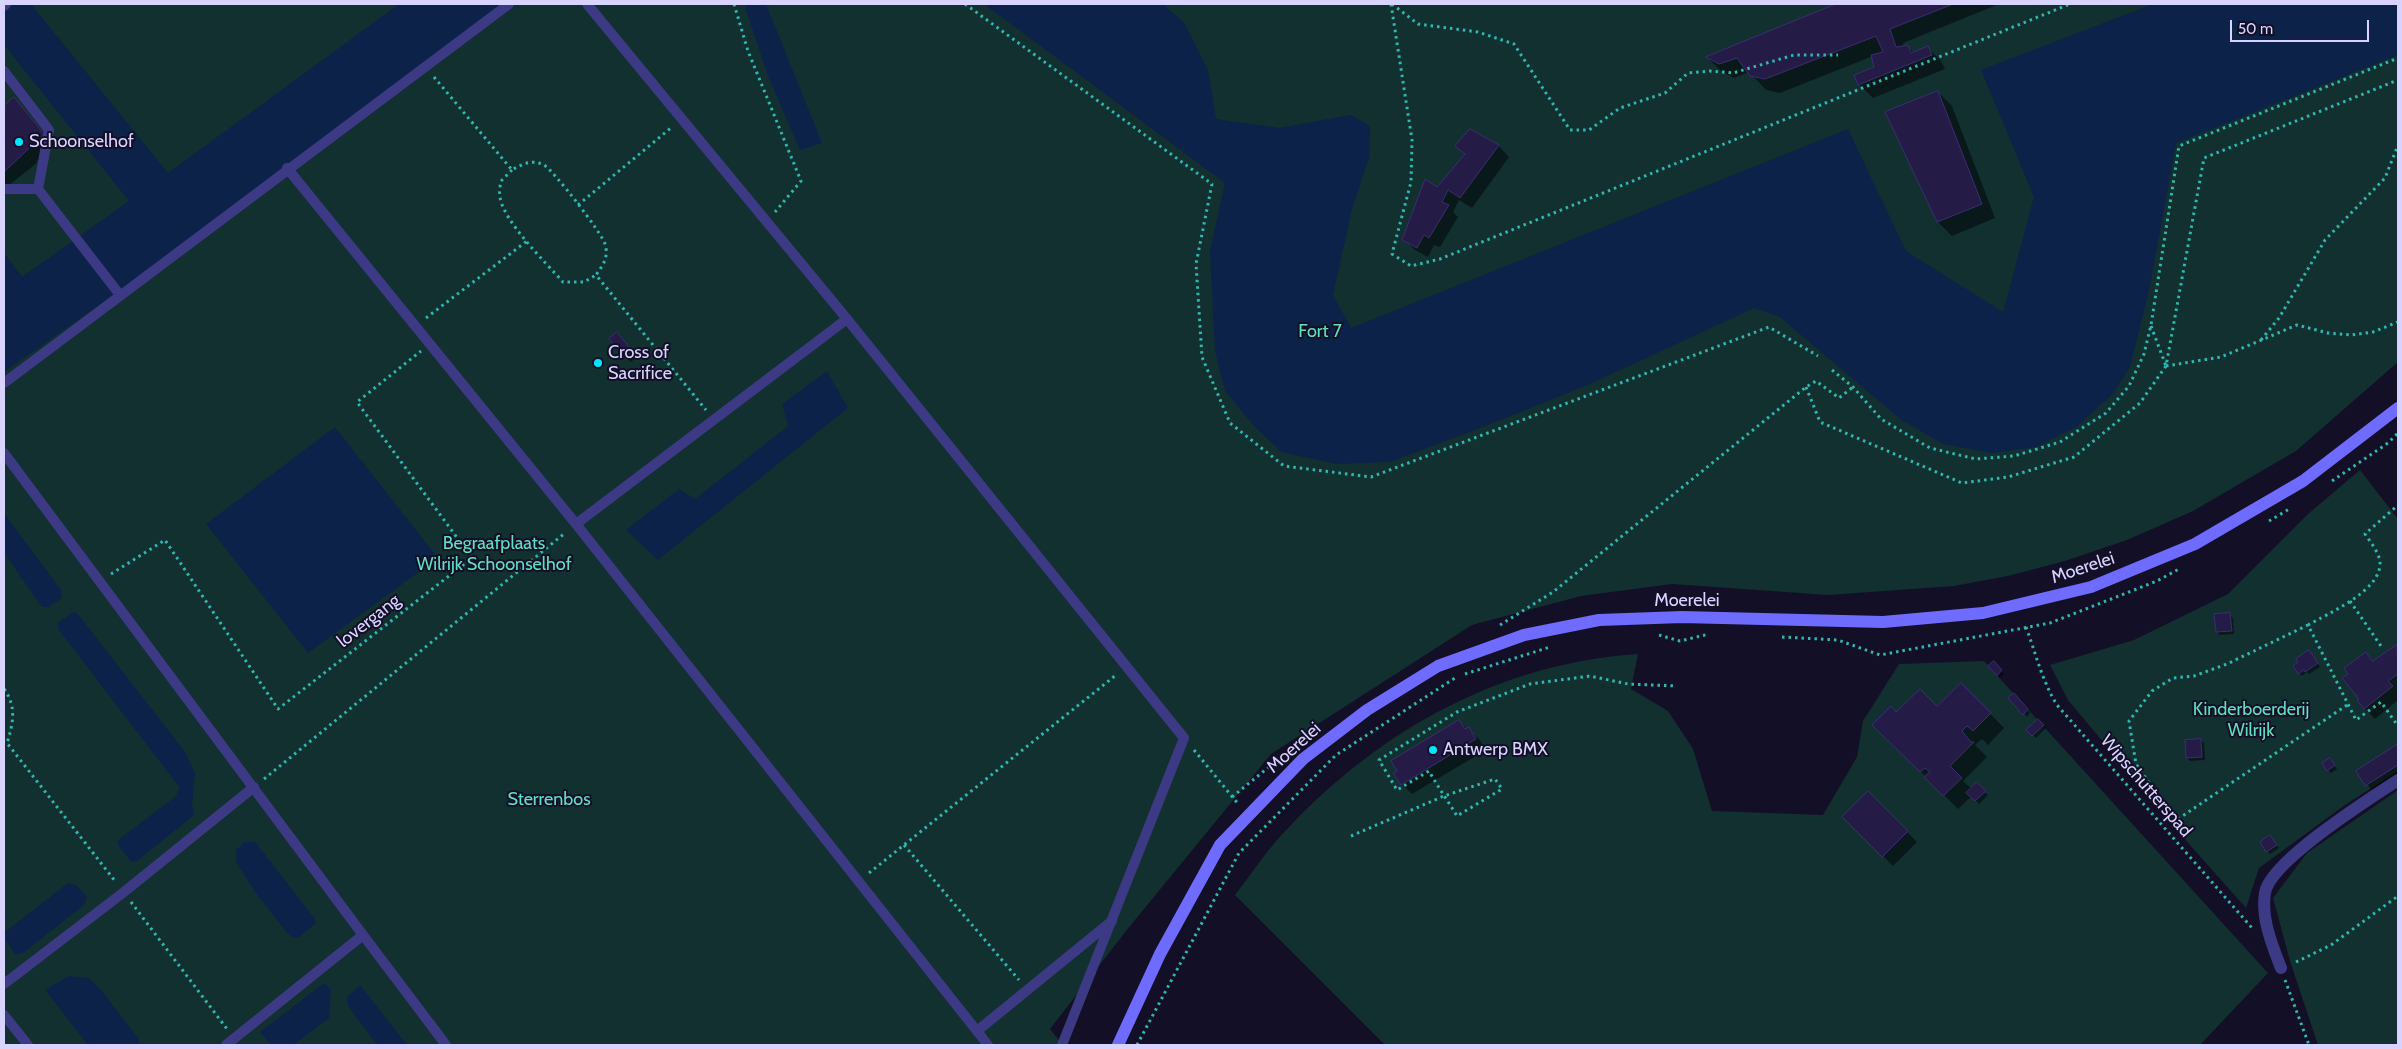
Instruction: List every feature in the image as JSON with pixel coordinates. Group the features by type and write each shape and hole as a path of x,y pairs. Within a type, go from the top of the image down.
{"street":[{"name":"Moerelei","path":"1118,1045 1160,954 1220,844 1303,759 1367,710 1438,666 1524,635 1599,620 1682,617 1892,621 1984,613 2091,587 2195,544 2303,481 2398,408"},
{"path":"2281,968 2264,910 2265,891 2279,868 2302,848 2398,780"}],"lane":[{"path":"4,383 287,168 509,4"},
{"path":"588,4 847,319 1184,738 1062,1045"},
{"path":"4,71 49,130 38,189 120,295"},
{"path":"287,168 576,524 988,1045"},
{"path":"4,189 38,189"},
{"path":"576,524 847,319"},
{"path":"4,453 446,1045"},
{"path":"4,984 124,892 254,787"},
{"path":"977,1031 1113,920"},
{"path":"230,1042 363,935"},
{"path":"4,1015 28,1045"}],"path":[{"path":"734,4 748,51 802,181 767,222"},
{"path":"965,4 1212,184 1196,264 1202,357 1230,423 1284,466 1370,477 1769,327 1818,356"},
{"path":"1391,4 1412,140 1411,182 1392,254 1411,266 1440,259 2070,4"},
{"path":"1391,4 1418,24 1478,32 1514,44 1570,130 1589,130 1620,108 1665,93 1688,73 1710,71 1733,73 1794,55 1838,55"},
{"path":"1832,370 1853,387 1881,419 1930,448 1976,459 2014,456 2060,442 2106,413 2129,386 2144,354 2151,325 2179,146 2398,58"},
{"path":"432,74 512,170"},
{"path":"1806,387 1820,422 1962,483 2008,477 2074,457 2140,403 2166,366 2204,158 2398,80"},
{"path":"578,205 682,119"},
{"path":"2261,340 2279,318 2325,240 2385,178 2398,145"},
{"path":"526,163 545,166 578,205 600,233 606,245 606,259 596,276 584,282 563,282 508,216 500,198 501,182 512,170 526,163"},
{"path":"416,327 527,241"},
{"path":"596,276 714,420"},
{"path":"2166,366 2220,357 2297,325 2328,333 2351,336 2373,332 2398,322"},
{"path":"2151,325 2166,366"},
{"name":"lovergang","path":"100,581 165,540 278,709 472,558 357,402 429,344"},
{"path":"1553,592 1806,387 1816,381 1839,398 1853,387"},
{"path":"2331,481 2388,443 2398,433"},
{"path":"2266,522 2299,503"},
{"path":"2348,705 2174,821 2136,764 2129,721 2152,690 2173,678 2194,676 2227,664 2308,625 2350,600 2372,584 2380,564 2379,556 2365,534 2398,505"},
{"path":"254,787 576,524"},
{"path":"1773,636 1838,640 1880,655 2050,623 2157,581 2182,568"},
{"path":"2350,600 2383,649"},
{"path":"2308,625 2356,720 2381,702 2398,726"},
{"name":"Wipschutterspad","path":"2026,627 2042,670 2045,686 2056,705 2260,938 2273,946"},
{"path":"1655,633 1680,641 1717,632"},
{"path":"1137,1045 1239,854 1336,755 1455,678 1555,646"},
{"path":"858,883 1126,667"},
{"path":"1351,836 1444,796 1495,779 1502,789 1457,816 1444,796 1429,771 1397,790 1379,760 1457,712 1530,684 1590,676 1628,684 1677,686"},
{"path":"4,689 13,710 12,726 5,743 124,892 230,1042"},
{"path":"1184,738 1248,816"},
{"path":"904,845 1028,990"},
{"path":"2296,962 2331,945 2398,896"},
{"path":"2281,968 2309,1045"}],"green space":[{"path":"4,4 2398,4 2398,362 2296,451 2193,511 2127,540 2065,561 2008,576 1954,586 1828,595 1672,584 1581,596 1472,625 1271,754 1126,931 1050,1029 1063,1045 4,1045"},
{"name":"Kinderboerderij Wilrijk","path":"2360,470 2398,519 2398,771 2345,805 2259,868 2246,908 2181,835 2068,700 2050,665 2134,640 2228,594 2308,514"},
{"path":"1638,654 1631,689 1668,711 1693,749 1712,811 1823,815 1857,757 1863,721 1899,664 1984,661 2268,973 2200,1045 1385,1045 1235,895 1282,835 1325,792 1364,760 1404,732 1447,707 1492,687 1539,671 1587,660"},
{"path":"2398,790 2398,1045 2318,1045 2290,961 2273,898 2307,853"}],"water":[{"path":"4,4 31,4 168,173 399,4 512,4 133,281 4,372 4,253 22,277 129,201 4,45"},
{"path":"750,4 766,4 822,143 800,150 768,76 745,7"},
{"path":"984,4 1162,4 1184,22 1208,70 1216,119 1279,128 1351,115 1370,126 1369,158 1352,209 1333,295 1351,328 1848,129 1906,251 2003,312 2034,197 1981,70 2153,4 2398,4 2398,55 2176,143 2149,291 2130,367 2112,395 2076,427 2036,447 1992,453 1943,444 1900,419 1780,317 1754,308 1590,384 1390,462 1337,464 1281,452 1254,426 1225,391 1215,351 1210,251 1225,183"},
{"path":"827,371 848,408 658,560 626,530 679,489 695,499 788,426 782,404"},
{"path":"335,427 438,558 308,653 206,524"},
{"path":"4,513 61,590 62,598 48,607 42,607 4,553"},
{"path":"73,612 78,614 185,752 195,773 192,805 194,815 137,861 131,862 118,845 118,840 175,797 180,788 58,629 58,623"},
{"path":"245,842 255,842 315,919 316,923 298,938 292,937 287,933 255,892 236,862 236,850"},
{"path":"68,883 76,885 87,897 84,905 23,953 15,954 4,938 4,933"},
{"path":"69,976 88,978 101,990 139,1039 139,1045 88,1045 45,990"},
{"path":"324,983 331,990 329,1018 293,1045 271,1045 260,1032"},
{"path":"360,985 407,1045 377,1045 348,1006 347,997"}],"building":[{"path":"1836,4 1953,4 1890,29 1896,47 1908,45 1911,53 1928,46 1932,55 1858,85 1854,75 1874,67 1871,55 1883,52 1876,36 1765,79 1750,76 1737,58 1719,64 1706,57"},
{"path":"1938,91 1982,204 1937,222 1885,112"},
{"name":"Schoonselhof","path":"14,97 44,134 4,172 4,106"},
{"path":"1470,129 1499,145 1460,198 1448,190 1442,202 1449,205 1429,238 1424,235 1417,248 1402,240 1425,179 1437,187 1465,154 1455,146"},
{"path":"617,332 635,354 627,360 609,339"},
{"path":"2230,613 2232,631 2216,632 2214,614"},
{"path":"2397,645 2398,674 2388,681 2393,686 2364,709 2357,700 2359,699 2342,678 2348,674 2344,668 2366,652 2372,661"},
{"path":"2309,650 2318,663 2305,672 2304,670 2298,674 2293,666 2298,662 2296,659"},
{"path":"1994,661 2002,670 1997,676 1988,666"},
{"path":"1961,683 1991,713 1973,731 1967,726 1962,731 1971,742 1974,742 1950,766 1962,778 1943,796 1924,777 1930,772 1925,768 1920,772 1872,725 1891,706 1896,712 1920,689 1937,706"},
{"path":"2014,693 2028,709 2023,715 2008,698"},
{"path":"2038,719 2044,725 2032,736 2026,730"},
{"name":"Antwerp BMX","path":"1459,720 1465,729 1469,727 1476,739 1401,785 1393,773 1397,771 1391,761"},
{"path":"2201,739 2202,757 2186,758 2185,740"},
{"path":"2398,744 2398,765 2365,786 2356,771"},
{"path":"2330,758 2335,765 2327,771 2322,763"},
{"path":"1977,782 1986,791 1975,801 1966,793"},
{"path":"1868,791 1908,831 1882,857 1842,817"},
{"path":"2270,835 2277,845 2266,852 2260,842"}],"place":[{"name":"Schoonselhof","path":"19,142"},
{"name":"Cross of Sacrifice","path":"598,363"},
{"name":"Antwerp BMX","path":"1433,750"}],"park label":[{"name":"Fort 7","path":"1320,332"},
{"name":"Begraafplaats Wilrijk Schoonselhof","path":"494,554"},
{"name":"Sterrenbos","path":"549,800"}]}
